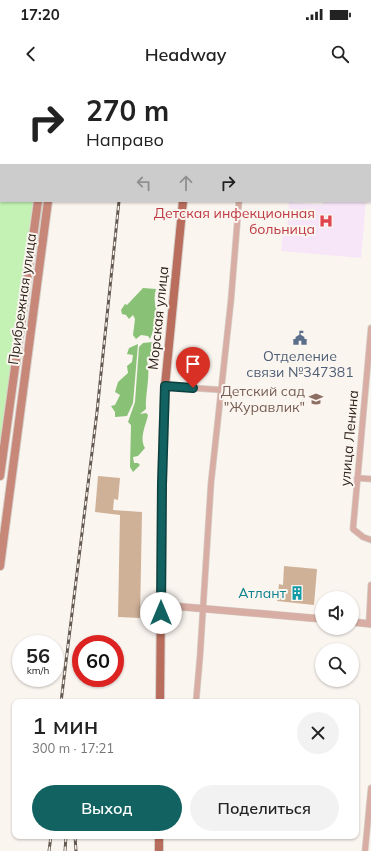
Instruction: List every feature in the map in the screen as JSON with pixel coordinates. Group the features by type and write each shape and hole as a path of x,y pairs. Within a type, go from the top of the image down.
{"main road":[{"name":"Прибрежная улица","path":"0,476 38,202"},
{"name":"Прибрежная улица","path":"0,566 48,202"},
{"name":"Морская улица","path":"160,699 162,484 165,386 183,202"},
{"path":"159,839 159,851"}],"street":[{"path":"196,699 211,483 222,390 239,202"},
{"name":"улица Ленина","path":"371,328 353,529 363,537 371,540"},
{"path":"165,386 222,390"},
{"path":"357,478 371,479"},
{"path":"359,623 370,624 371,584"},
{"path":"161,605 203,610 315,618"},
{"path":"364,851 371,788"}],"shaded area":[{"name":"Детская инфекционная больница","path":"289,202 323,205 323,202 366,202 361,258 281,251 283,232 287,232"}],"green space":[{"path":"0,202 33,202 0,451"},
{"path":"143,288 156,289 155,302 157,321 150,339 148,336 141,335 136,339 133,335 135,319 133,315 129,319 126,315 122,314 121,310 125,304 127,305"},
{"path":"153,342 154,351 152,358 147,360 148,378 146,409 140,414 146,413 148,415 143,436 143,444 145,448 138,456 133,457 134,463 138,463 140,465 133,472 130,467 131,425 128,422 135,402 139,347 143,343"},
{"path":"138,344 133,403 127,416 115,417 115,412 111,406 115,405 120,395 115,392 118,382 128,373 127,366 132,362 133,355 127,354 129,348"}],"building":[{"path":"98,476 120,478 118,500 114,499 113,510 142,512 140,618 118,617 120,515 95,512"},
{"name":"Атлант","path":"284,566 317,569 314,605 277,601 279,584 283,585"}],"railway":[{"path":"61,699 97,412 119,202"},
{"path":"49,851 51,839"},
{"path":"65,851 66,839"},
{"path":"75,839 76,851"}],"place":[{"name":"Детская инфекционная больница","path":"326,221"},
{"name":"Отделение связи №347381","path":"300,338"},
{"name":"Детский сад \"Журавлик\"","path":"316,399"},
{"name":"Атлант","path":"297,593"}],"route":[{"path":"161,613 162,484 165,386 193,388"}]}
